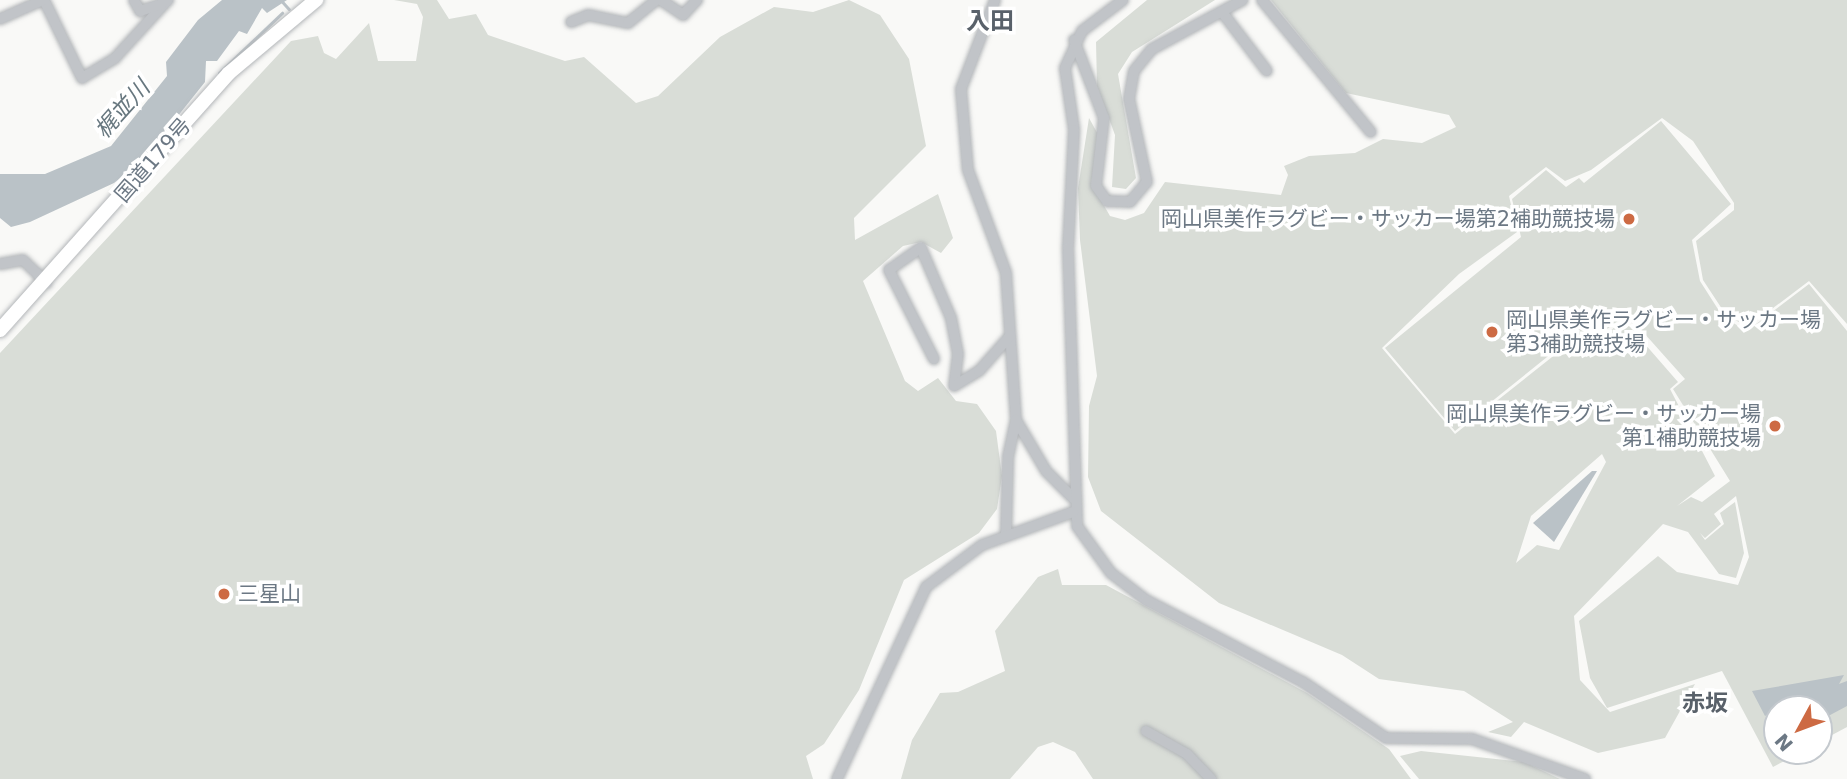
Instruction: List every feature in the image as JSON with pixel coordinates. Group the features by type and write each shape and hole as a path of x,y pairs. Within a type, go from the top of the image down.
{"highway":[{"name":"国道179号","path":"0,330 48,283 229,73 316,0"}],"street":[{"path":"0,19 44,0 82,79 115,58 167,1"},
{"path":"134,0 145,12 167,1"},
{"path":"571,22 588,15 628,23 656,0"},
{"path":"662,0 682,15 697,0"},
{"path":"995,0 960,103 968,170 1006,273 1016,420 1006,534"},
{"path":"1123,0 1074,40 1065,68 1074,130 1068,248 1077,394 1073,512 1093,551 1146,600 1303,682 1385,738 1472,739 1585,779"},
{"path":"1074,40 1104,118 1096,186 1107,201 1130,202 1147,182 1129,99 1134,71 1152,49 1243,0"},
{"path":"1262,0 1371,132"},
{"path":"1222,12 1267,71"},
{"path":"934,359 889,271 921,248 951,318 958,354 954,386 979,371 1010,336"},
{"path":"0,264 23,260 48,283"},
{"path":"1016,420 1046,471 1073,498"},
{"path":"837,779 917,601 961,558 1006,534 1073,512"},
{"path":"1146,731 1187,754 1211,779"}],"shaded area":[{"path":"222,0 287,0 267,13 262,8 247,34 239,31 217,61 206,61 205,82 142,161 114,183 30,222 11,227 0,218 0,174 45,174 111,146 167,76 166,62 198,20"},
{"path":"394,0 437,0 449,19 476,14 488,35 565,61 584,57 636,103 658,96 720,37 774,7 813,12 849,0 880,15 909,59 926,146 854,218 855,240 938,194 953,238 941,253 921,242 903,246 863,281 905,381 918,391 938,378 956,401 977,404 996,431 1002,476 997,509 979,533 904,580 859,690 824,744 806,756 813,779 0,779 0,353 291,41 318,36 324,53 336,59 369,23 378,61 416,61 423,17 417,4"},
{"path":"1147,0 1215,0 1132,52 1118,74 1136,178 1126,189 1112,187 1115,135 1097,86 1096,42"},
{"path":"1271,0 1847,0 1847,324 1809,281 1748,327 1726,315 1703,280 1696,241 1734,210 1734,203 1693,141 1662,118 1591,170 1565,181 1546,167 1509,196 1517,232 1459,274 1382,348 1455,434 1571,342 1583,352 1624,320 1678,382 1670,389 1715,476 1677,506 1691,497 1702,502 1730,481 1673,389 1685,379 1627,314 1582,348 1572,337 1455,431 1385,348 1521,237 1512,199 1546,170 1566,187 1579,178 1584,183 1661,121 1731,204 1692,240 1700,281 1723,317 1747,331 1809,284 1847,331 1847,727 1833,734 1833,695 1763,695 1763,748 1722,671 1607,708 1590,678 1579,621 1658,556 1677,572 1738,585 1749,557 1736,496 1714,514 1721,524 1705,538 1700,533 1705,540 1724,524 1720,513 1735,502 1744,553 1736,578 1719,574 1688,532 1663,524 1574,616 1580,680 1610,712 1695,684 1665,738 1598,753 1524,722 1511,737 1488,732 1513,722 1464,691 1379,679 1342,655 1219,603 1101,511 1088,477 1089,406 1097,376 1080,240 1078,188 1089,118 1099,136 1091,183 1110,216 1125,220 1144,213 1165,182 1281,195 1288,175 1284,166 1309,156 1355,153 1383,139 1422,143 1456,127 1449,115 1346,93","holes":["1602,454 1606,462 1559,550 1537,545 1516,563 1531,516"]},
{"path":"1592,471 1597,471 1554,542 1533,523"},
{"path":"1058,569 1062,585 1106,585 1307,693 1389,749 1411,779 1093,779 1075,752 1053,742 1038,747 1010,779 901,779 912,740 940,693 958,692 1005,671 995,631 1038,577"},
{"path":"1844,675 1839,684 1847,681 1847,706 1833,714 1833,695 1763,695 1763,712 1752,691"},
{"path":"1421,751 1524,762 1560,779 1419,779 1400,756"}],"waterway":[{"path":"281,0 289,9"},
{"path":"219,73 282,13"}],"place":[{"name":"岡山県美作ラグビー・サッカー場第2補助競技場","path":"1629,219"},
{"name":"岡山県美作ラグビー・サッカー場 第3補助競技場","path":"1492,332"},
{"name":"岡山県美作ラグビー・サッカー場 第1補助競技場","path":"1775,426"},
{"name":"三星山","path":"224,594"}],"district":[{"name":"入田","path":"990,22"},
{"name":"赤坂","path":"1705,703"}],"water label":[{"name":"梶並川","path":"122,109"}]}
